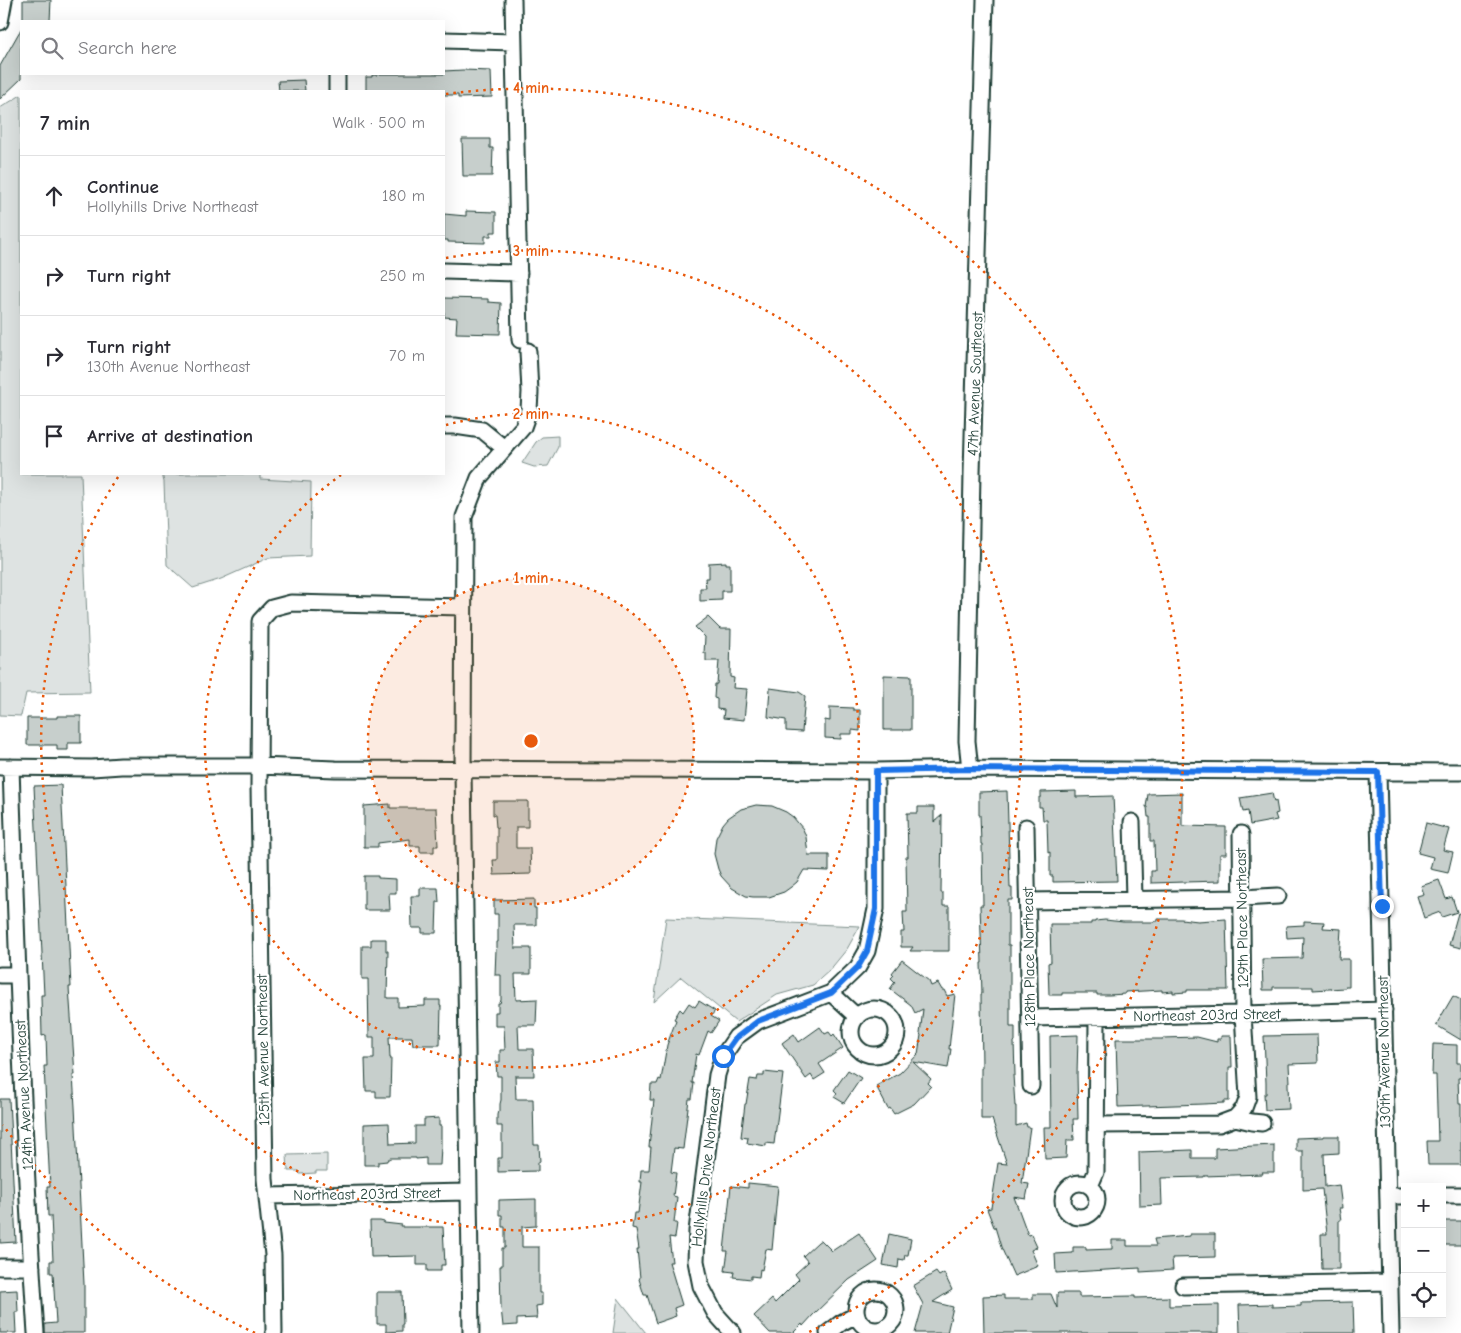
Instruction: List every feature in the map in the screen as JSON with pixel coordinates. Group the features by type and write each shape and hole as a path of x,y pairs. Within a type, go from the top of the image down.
{"street":[{"path":"0,22 4,0"},
{"path":"471,1333 463,770 464,517 479,478 521,430 529,410 530,392 524,346 519,273 513,0"},
{"name":"47th Avenue Southeast","path":"970,769 968,741 970,546 985,0"},
{"path":"445,40 513,42"},
{"path":"337,75 337,90"},
{"path":"445,271 519,273"},
{"path":"445,426 482,430 504,448"},
{"name":"125th Avenue Northeast","path":"274,1333 273,1255 265,1179 259,766 260,621 272,608 291,603 463,607"},
{"path":"5,767 259,766 335,769 463,770 876,771 970,769 1461,772"},
{"name":"124th Avenue Northeast","path":"5,767 18,975 36,1333"},
{"name":"Hollyhills Drive Northeast","path":"733,1333 715,1313 701,1286 696,1261 697,1231 717,1075 723,1056 736,1038 758,1021 831,993 858,967 867,951 876,909 876,771"},
{"name":"130th Avenue Northeast","path":"1378,772 1391,1333"},
{"path":"1132,822 1134,899"},
{"name":"128th Place Northeast","path":"1026,827 1031,1086"},
{"name":"129th Place Northeast","path":"1235,1118 1244,1108 1248,1097 1243,1014 1241,834"},
{"path":"1028,901 1278,896"},
{"path":"0,975 18,975"},
{"path":"831,993 857,1017"},
{"name":"Northeast 203rd Street","path":"1030,1018 1384,1010"},
{"path":"1090,1186 1096,1172 1097,1017"},
{"path":"1096,1125 1219,1124 1235,1118 1262,1123"},
{"name":"Northeast 203rd Street","path":"267,1196 468,1192"},
{"path":"1446,1195 1461,1195"},
{"path":"1388,1196 1401,1196"},
{"path":"0,1267 32,1267"},
{"path":"1183,1286 1390,1282"},
{"path":"828,1333 856,1315"}],"shaded area":[{"path":"20,96 20,475 81,475 90,692 26,693 21,716 0,715 0,108"},
{"path":"558,436 558,447 548,466 534,467 522,463 536,442 542,437"},
{"path":"162,475 260,475 260,479 311,482 310,556 268,558 221,579 193,588 167,565"},
{"path":"666,918 860,926 847,949 829,971 813,985 777,995 736,1022 681,977 654,1002"},
{"path":"327,1154 327,1171 300,1174 299,1171 288,1171 287,1155"},
{"path":"618,1298 646,1333 613,1333"}],"building":[{"path":"23,0 51,0 50,20 23,20"},
{"path":"20,31 21,79 0,99 0,66"},
{"path":"445,71 491,71 492,97 458,98 458,95 445,95 445,90 366,90 366,77 372,77 372,75 445,75"},
{"path":"304,80 305,90 279,90 278,81"},
{"path":"462,139 490,139 490,148 493,148 492,176 463,176"},
{"path":"466,211 496,212 496,232 491,232 491,236 485,236 485,243 448,242 448,240 445,240 445,214 466,216"},
{"path":"445,298 488,299 488,302 501,303 500,334 456,333 457,318 445,317"},
{"path":"726,562 726,564 730,564 730,591 722,591 722,600 700,601 700,588 706,588 705,578 709,578 709,563"},
{"path":"708,617 720,629 731,629 730,677 734,678 733,688 747,689 744,720 723,718 724,710 717,709 717,699 714,698 719,661 706,661 706,653 704,653 705,637 695,627"},
{"path":"884,675 911,676 911,730 884,730"},
{"path":"770,688 799,692 805,696 802,732 786,731 786,720 768,717"},
{"path":"830,707 860,710 860,731 852,730 852,734 841,734 841,739 825,738 825,720 830,721"},
{"path":"57,716 81,716 81,743 68,743 68,750 57,750 57,745 27,745 27,718 57,718"},
{"path":"61,785 84,1284 84,1333 45,1333 45,1324 56,1323 53,1273 50,1273 50,1261 53,1261 51,1216 48,1216 47,1187 50,1187 44,1066 47,1066 46,1035 42,1036 41,995 44,995 34,786"},
{"path":"1007,791 1010,888 1012,888 1012,900 1008,900 1010,1027 1015,1027 1015,1075 1013,1075 1016,1126 1026,1123 1027,1127 1030,1127 1022,1183 1029,1184 1026,1199 1014,1197 1028,1235 1031,1234 1037,1247 1031,1250 1038,1266 1014,1276 987,1209 991,1208 998,1163 1007,1164 992,1119 981,1119 982,963 980,905 983,905 979,792"},
{"path":"1076,791 1076,797 1113,796 1117,881 1053,882 1053,876 1050,876 1047,820 1043,820 1042,807 1039,807 1039,797 1041,797 1041,792"},
{"path":"1182,793 1182,826 1226,827 1226,854 1220,854 1220,881 1151,883 1151,871 1155,871 1154,841 1150,841 1150,817 1148,817 1146,807 1148,794"},
{"path":"1272,793 1274,802 1276,801 1278,813 1275,814 1277,820 1250,825 1248,811 1243,812 1240,798"},
{"path":"493,801 528,801 528,827 516,827 516,848 530,848 531,874 494,875 493,860 497,860 497,827 495,815 493,815"},
{"path":"390,804 390,808 436,808 438,846 434,846 434,852 420,852 420,846 410,846 410,839 378,843 378,847 364,847 364,806"},
{"path":"756,805 772,806 793,817 803,829 808,855 829,855 829,871 804,870 797,882 791,887 784,892 769,897 746,896 732,888 721,876 718,869 714,854 716,838 728,818 741,809"},
{"path":"918,807 934,807 934,822 942,815 941,893 943,893 943,906 949,906 949,951 910,951 913,947 901,947 901,932 904,932 903,912 907,912 907,813 918,813"},
{"path":"1426,823 1449,829 1443,850 1453,852 1448,873 1430,869 1433,857 1418,853"},
{"path":"364,876 396,879 396,893 389,893 390,910 364,910"},
{"path":"1439,880 1446,899 1452,897 1457,912 1442,917 1440,912 1424,918 1417,896 1424,894 1421,886"},
{"path":"420,888 438,888 439,902 437,902 436,933 422,933 422,928 412,928 411,896 420,896"},
{"path":"534,899 536,925 514,925 515,948 531,948 531,974 515,974 516,1000 537,999 536,1025 518,1025 519,1049 533,1049 534,1076 515,1076 516,1099 533,1099 534,1145 539,1145 540,1162 538,1162 538,1171 498,1172 498,1158 502,1158 502,1126 497,1126 497,1115 498,1111 500,1111 501,1100 501,1076 497,1076 496,1062 500,1062 500,1050 505,1050 504,1026 495,1026 495,1012 498,1012 498,1003 501,1000 501,975 495,975 498,914 494,914 494,900"},
{"path":"1458,913 1461,914 1461,948 1449,945"},
{"path":"1158,919 1198,921 1226,919 1228,990 1187,990 1187,992 1173,993 1173,991 1162,992 1162,990 1109,995 1062,993 1062,995 1049,995 1048,963 1051,962 1050,924 1091,924 1091,922 1105,920 1154,922 1158,921"},
{"path":"1304,921 1324,922 1323,928 1341,929 1339,959 1349,959 1349,987 1313,990 1313,987 1273,987 1273,990 1263,990 1262,959 1302,958 1303,937 1287,938 1286,926 1304,925"},
{"path":"371,939 386,939 386,951 388,951 387,998 398,998 398,1007 425,1006 425,1000 440,1000 441,1006 440,1045 413,1045 412,1037 389,1037 391,1058 390,1097 376,1097 376,1091 366,1091 365,1059 374,1059 374,1037 369,1037 368,979 362,979 362,946 371,946"},
{"path":"902,960 929,981 931,986 938,983 947,996 955,994 948,1068 913,1062 931,1079 928,1083 931,1086 914,1104 894,1114 890,1108 888,1109 876,1086 900,1073 918,1054 923,1009 915,1013 911,1005 890,989 895,982 891,978 894,975 892,973"},
{"path":"1453,996 1461,1000 1461,1040 1436,1025"},
{"path":"699,1001 715,1011 711,1016 719,1021 711,1033 708,1031 699,1055 696,1054 692,1099 689,1099 683,1149 674,1148 671,1172 676,1173 673,1196 677,1197 674,1223 677,1223 675,1238 669,1237 672,1262 669,1262 682,1305 674,1308 676,1316 656,1323 647,1295 644,1295 639,1279 637,1249 639,1249 636,1229 632,1228 634,1213 638,1213 642,1182 640,1182 641,1170 649,1170 651,1147 649,1147 654,1100 650,1100 651,1084 657,1084 659,1079 661,1080 667,1045 676,1020 674,1019 680,1009 683,1012 689,1003 695,1007"},
{"path":"820,1027 825,1034 829,1032 832,1036 834,1034 843,1048 819,1064 825,1073 814,1080 811,1075 806,1079 782,1043 794,1034 799,1042"},
{"path":"1078,1035 1078,1119 1073,1119 1074,1140 1067,1140 1066,1158 1045,1159 1044,1127 1051,1127 1050,1036"},
{"path":"1317,1035 1318,1063 1289,1064 1289,1109 1265,1110 1264,1036"},
{"path":"1221,1036 1231,1036 1232,1067 1229,1067 1229,1101 1224,1101 1224,1103 1118,1107 1116,1039 1197,1037 1217,1042 1217,1039 1221,1039"},
{"path":"1433,1044 1457,1045 1457,1063 1461,1063 1461,1078 1458,1078 1459,1104 1461,1104 1461,1165 1428,1165 1427,1141 1438,1141 1436,1075 1432,1075"},
{"path":"848,1070 861,1078 844,1103 834,1097 837,1093 834,1090"},
{"path":"764,1072 783,1074 774,1144 766,1143 766,1146 747,1143 748,1138 741,1137 750,1079 757,1080 758,1076 764,1076"},
{"path":"0,1099 9,1099 16,1242 0,1243"},
{"path":"439,1118 439,1126 441,1126 440,1165 426,1165 426,1158 390,1158 387,1161 378,1162 378,1165 364,1165 364,1124 389,1123 390,1144 415,1143 415,1126 424,1126 424,1119"},
{"path":"1339,1136 1339,1153 1324,1154 1325,1187 1339,1185 1342,1208 1339,1208 1341,1220 1339,1220 1339,1269 1322,1269 1321,1234 1327,1234 1322,1189 1303,1190 1303,1151 1296,1151 1296,1138"},
{"path":"1274,1145 1274,1172 1161,1178 1162,1205 1140,1206 1139,1152 1192,1150 1192,1158 1215,1158 1215,1148"},
{"path":"748,1183 778,1186 772,1250 766,1249 759,1277 751,1276 751,1279 733,1277 734,1272 725,1271 728,1251 724,1251 731,1186 748,1188"},
{"path":"536,1199 536,1226 522,1227 522,1247 539,1247 539,1293 542,1293 542,1305 536,1306 537,1318 517,1319 517,1325 503,1326 500,1266 502,1266 502,1248 505,1248 505,1227 502,1227 502,1215 499,1215 499,1200"},
{"path":"370,1221 402,1225 402,1227 443,1227 445,1265 441,1265 441,1271 427,1271 427,1265 417,1265 417,1256 371,1257"},
{"path":"1446,1221 1461,1221 1461,1245 1446,1245"},
{"path":"859,1233 878,1261 849,1280 803,1326 802,1324 793,1333 770,1333 754,1316 772,1299 775,1303 799,1279 795,1274 808,1262 803,1256 821,1240 832,1251"},
{"path":"889,1234 911,1239 908,1255 905,1255 904,1260 899,1259 898,1268 883,1265"},
{"path":"1190,1234 1215,1234 1215,1257 1172,1258 1173,1270 1140,1272 1140,1268 1056,1273 1055,1254 1073,1253 1073,1247 1086,1247 1086,1250 1112,1249 1112,1240 1127,1240 1127,1246 1156,1246 1154,1239 1190,1236"},
{"path":"936,1272 939,1276 944,1273 952,1290 933,1302 953,1307 947,1333 915,1333 923,1304 913,1286"},
{"path":"17,1290 18,1312 15,1312 16,1333 0,1333 0,1291"},
{"path":"377,1292 402,1292 402,1331 386,1332 386,1324 377,1324"},
{"path":"1058,1293 1079,1293 1079,1297 1169,1297 1169,1306 1219,1305 1219,1333 984,1333 983,1296 1004,1295 1004,1299 1033,1299 1033,1294 1051,1294 1057,1308"},
{"path":"1353,1302 1354,1333 1240,1333 1239,1305 1272,1304 1272,1307 1301,1306 1301,1303"}],"route":[{"path":"723,1056 736,1038 758,1021 831,993 858,967 867,951 876,909 876,771 970,769 1378,772 1382,906"}]}
